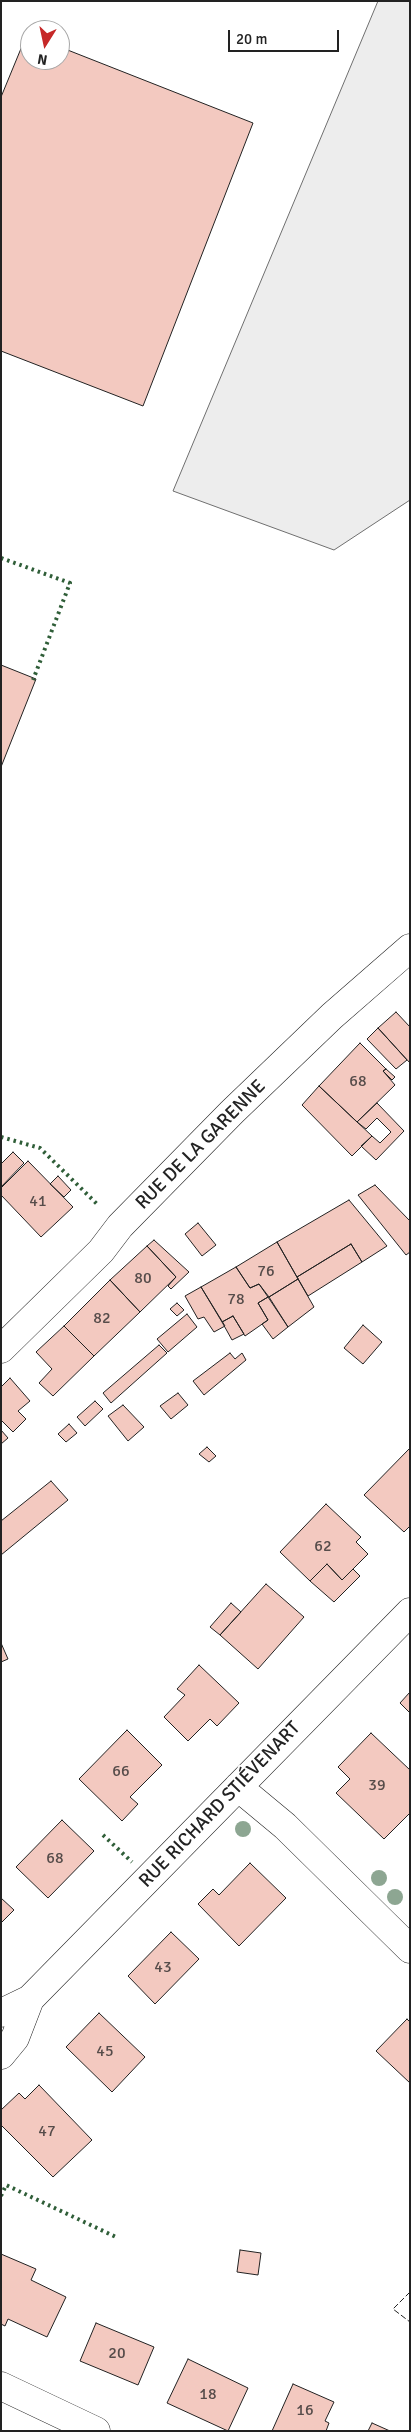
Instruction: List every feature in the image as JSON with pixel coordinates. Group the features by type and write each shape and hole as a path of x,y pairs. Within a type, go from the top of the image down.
{"street":[{"name":"RUE DE LA GARENNE","path":"1,1349 101,1251 120,1226 232,1112 332,1016 410,948"},
{"name":"RUE RICHARD STIÉVENART","path":"1,2013 30,1999 410,1612"},
{"path":"238,1787 285,1826 410,1949"},
{"name":"RUE RICHARD STIÉVENART","path":"1,2055 15,2038 30,1999"},
{"path":"1,2386 96,2431"}],"shaded area":[{"path":"378,1 410,1 410,500 334,550 173,491"}],"building":[{"path":"20,51 20,70 70,70 70,51 253,123 143,406 1,351 1,97"},
{"path":"1,665 36,679 1,767"},
{"path":"396,1012 410,1027 410,1063 378,1028"},
{"path":"378,1028 407,1060 396,1069 367,1039"},
{"path":"360,1043 386,1069 383,1071 395,1085 357,1122 319,1086"},
{"path":"386,1069 395,1077 392,1080 383,1071"},
{"path":"319,1086 372,1136 352,1156 302,1105"},
{"path":"377,1103 404,1131 376,1160 361,1146 372,1136 380,1143 391,1132 377,1118 366,1129 357,1122"},
{"path":"13,1152 24,1163 1,1187 1,1164"},
{"path":"28,1161 73,1207 41,1237 1,1195 1,1188"},
{"path":"58,1176 71,1190 64,1197 50,1184"},
{"path":"375,1185 410,1221 410,1252 406,1255 358,1195"},
{"path":"349,1200 387,1246 362,1262 351,1244 297,1277 277,1242"},
{"path":"198,1223 216,1245 202,1256 185,1234"},
{"path":"154,1240 189,1272 171,1289 168,1286 176,1277 147,1246"},
{"path":"277,1242 298,1279 269,1297 259,1284 250,1288 236,1267"},
{"path":"351,1244 362,1262 308,1296 297,1277"},
{"path":"147,1246 176,1277 140,1312 110,1280"},
{"path":"236,1267 250,1288 259,1284 268,1297 258,1303 268,1320 245,1336 233,1316 222,1322 201,1287"},
{"path":"298,1279 314,1307 288,1327 269,1297"},
{"path":"110,1280 140,1312 94,1356 64,1326"},
{"path":"201,1287 225,1326 214,1332 204,1317 198,1319 185,1296"},
{"path":"268,1297 288,1327 273,1339 262,1324 268,1320 258,1303"},
{"path":"177,1303 184,1310 177,1316 170,1309"},
{"path":"187,1314 197,1327 168,1352 157,1339"},
{"path":"233,1316 244,1334 232,1340 222,1322"},
{"path":"363,1325 382,1342 363,1364 344,1348"},
{"path":"64,1326 94,1356 53,1396 39,1383 52,1369 36,1352"},
{"path":"159,1345 167,1353 111,1403 103,1393"},
{"path":"230,1353 235,1359 242,1353 246,1360 204,1395 193,1381"},
{"path":"10,1378 30,1401 18,1411 26,1419 13,1432 1,1420 1,1387"},
{"path":"178,1393 188,1405 171,1419 160,1406"},
{"path":"95,1401 103,1409 85,1426 77,1417"},
{"path":"123,1405 144,1427 128,1441 108,1416"},
{"path":"69,1424 77,1433 66,1442 58,1434"},
{"path":"1,1430 8,1438 1,1444"},
{"path":"207,1447 216,1456 209,1462 199,1454"},
{"path":"410,1448 410,1526 404,1532 364,1495"},
{"path":"51,1481 68,1500 1,1555 1,1521"},
{"path":"326,1504 361,1537 356,1542 368,1554 342,1580 327,1564 310,1581 280,1552"},
{"path":"327,1564 342,1580 353,1569 360,1576 334,1602 310,1581"},
{"path":"266,1584 304,1617 258,1669 220,1635"},
{"path":"231,1603 241,1612 220,1635 210,1627"},
{"path":"1,1643 8,1659 1,1662"},
{"path":"199,1665 239,1703 217,1726 210,1719 188,1741 164,1717 185,1695 177,1689"},
{"path":"410,1692 410,1713 400,1703"},
{"path":"127,1730 162,1765 130,1797 138,1804 122,1821 79,1779"},
{"path":"371,1733 410,1770 410,1813 384,1839 336,1793 350,1779 338,1767"},
{"path":"62,1820 94,1851 48,1898 16,1867"},
{"path":"250,1863 286,1898 239,1946 198,1904 213,1889 219,1895"},
{"path":"1,1898 14,1910 1,1923"},
{"path":"171,1932 199,1959 155,2004 128,1976"},
{"path":"99,2013 145,2057 112,2092 66,2047"},
{"path":"407,2019 410,2022 410,2083 376,2051"},
{"path":"39,2085 92,2140 53,2177 1,2125 1,2110 19,2093 25,2099"},
{"path":"240,2250 261,2253 258,2275 237,2272"},
{"path":"1,2254 36,2269 31,2280 66,2297 47,2337 8,2319 5,2326 1,2324"},
{"path":"96,2323 154,2347 138,2385 80,2361"},
{"path":"188,2359 248,2388 228,2431 167,2403"},
{"path":"293,2384 334,2402 325,2421 329,2423 326,2431 272,2431"},
{"path":"372,2423 390,2431 368,2431"}],"hedge":[{"path":"1,558 70,583 33,680"},
{"path":"1,1137 40,1148 97,1204"},
{"path":"103,1835 132,1862"},
{"path":"1,2196 6,2185 116,2237"}],"fence":[{"path":"410,2292 393,2309 410,2322"}]}
